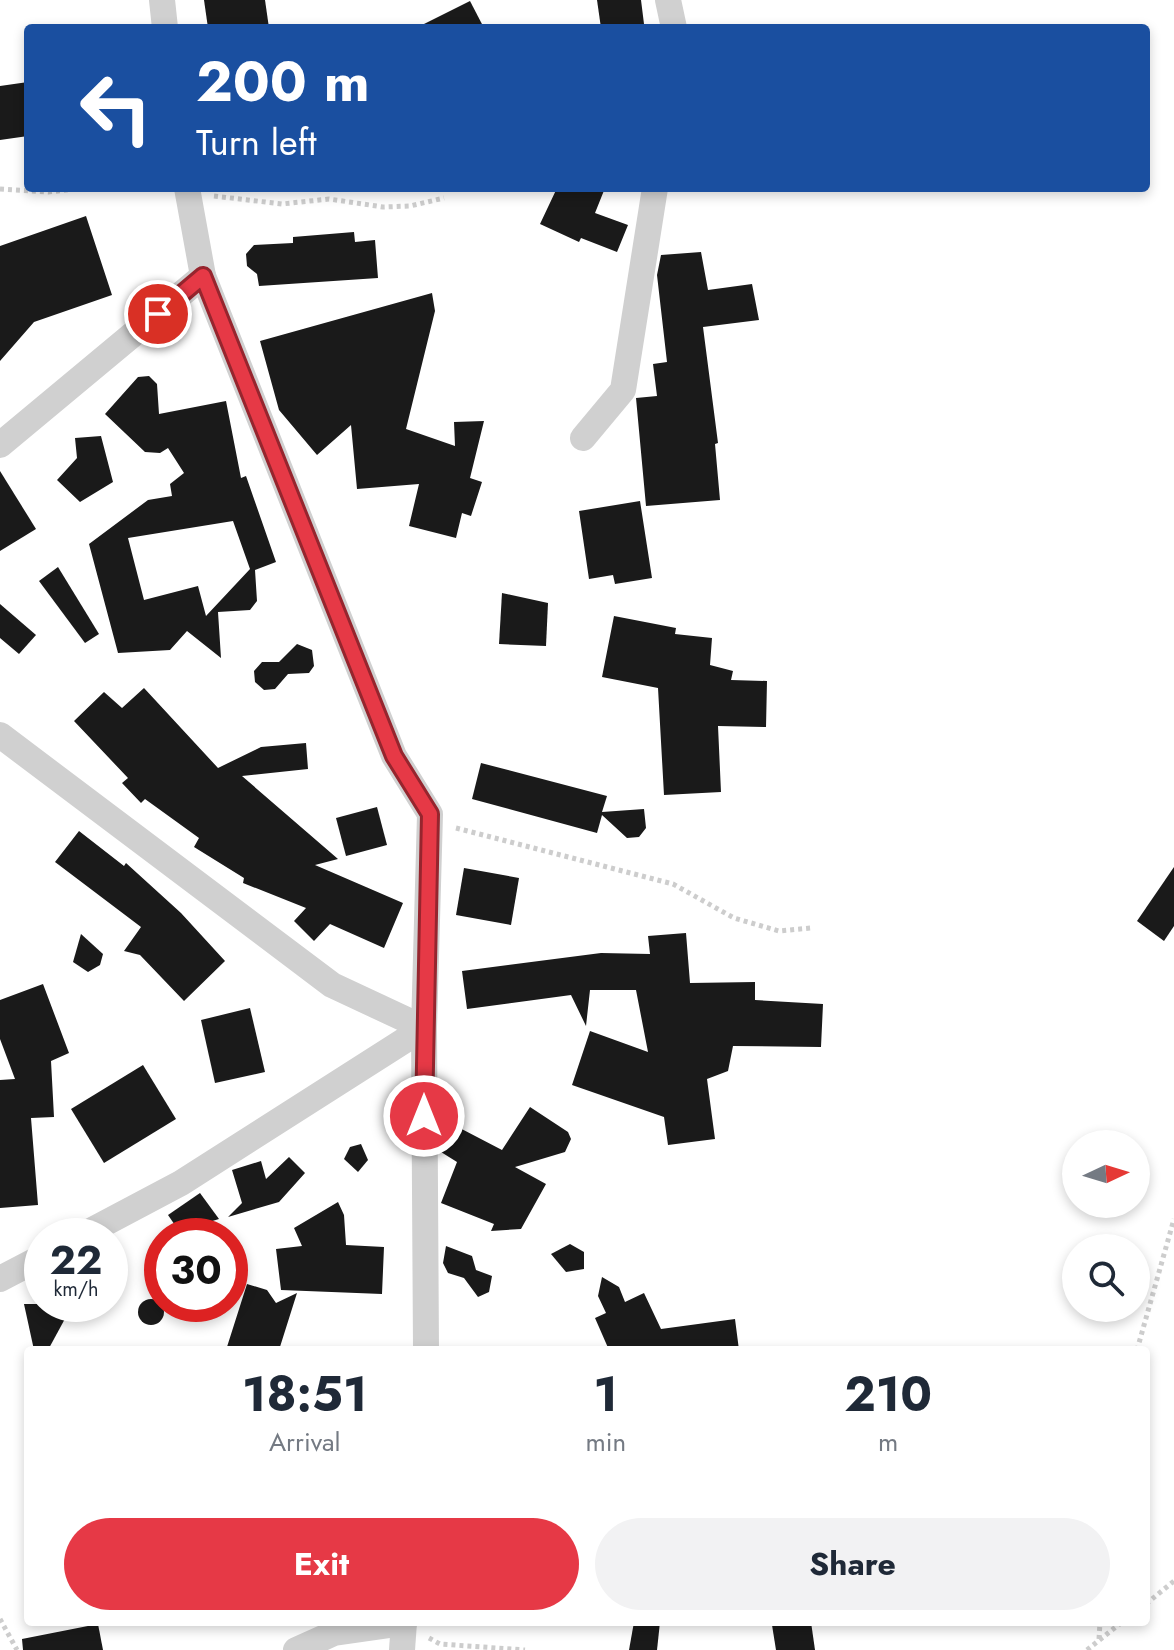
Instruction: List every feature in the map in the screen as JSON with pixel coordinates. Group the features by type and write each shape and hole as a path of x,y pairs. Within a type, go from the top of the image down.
{"street":[{"path":"162,0 165,24"},
{"path":"668,0 673,24"},
{"path":"198,192 203,276 394,756 430,814 424,1028 426,1346"},
{"path":"583,438 623,390 654,192"},
{"path":"0,445 203,276"},
{"path":"0,735 332,985 424,1028"},
{"path":"115,1218 181,1183 424,1028"},
{"path":"0,1279 24,1266"},
{"path":"296,1650 334,1633 383,1626"},
{"path":"402,1650 404,1626"}],"path":[{"path":"0,189 24,190"},
{"path":"201,192 222,199 282,204 329,199 383,207 410,206 444,198"},
{"path":"430,814 463,831 512,840 541,851 673,884 734,918 779,931 811,928"},
{"path":"1138,1346 1174,1219"},
{"path":"1150,1601 1174,1581"},
{"path":"0,1619 17,1650"},
{"path":"409,1626 440,1644 525,1650"},
{"path":"1099,1639 1100,1626"},
{"path":"1087,1650 1117,1626"}],"building":[{"path":"204,0 265,0 268,24 207,24"},
{"path":"597,0 641,0 644,24 600,24"},
{"path":"470,1 482,24 424,24"},
{"path":"24,83 24,137 0,140 0,86"},
{"path":"555,192 603,192 595,213 628,225 617,252 581,238 579,242 540,224"},
{"path":"86,216 112,295 34,322 0,361 0,246"},
{"path":"354,232 355,242 375,240 378,278 259,286 257,274 247,266 246,254 254,245 293,243 293,237"},
{"path":"701,252 708,290 752,284 759,320 703,327 718,443 715,444 720,500 646,506 636,398 657,396 653,364 667,362 657,275 661,255"},
{"path":"432,293 435,311 406,429 455,446 454,422 484,421 470,478 482,482 471,516 462,513 456,538 409,526 419,484 357,489 351,425 317,455 279,410 260,341"},
{"path":"149,376 157,384 159,414 226,401 241,478 246,476 276,562 255,570 257,601 250,610 218,612 221,658 187,631 170,650 118,653 89,544 148,500 172,496 170,484 184,473 168,448 160,453 145,452 105,414 138,377","holes":["233,521 250,569 206,616 198,586 144,600 128,538"]},
{"path":"101,436 113,482 80,502 57,480 77,458 75,438"},
{"path":"0,471 36,529 0,551"},
{"path":"640,501 652,578 615,584 613,575 589,579 579,511"},
{"path":"58,567 99,634 85,643 39,581"},
{"path":"502,593 548,603 546,646 499,644"},
{"path":"0,604 36,635 19,654 0,638"},
{"path":"614,616 676,628 675,634 712,638 710,665 733,671 731,680 767,681 766,727 718,726 721,792 664,795 658,688 602,677"},
{"path":"297,644 312,650 314,666 309,673 288,674 275,689 264,690 255,682 254,671 262,662 279,662"},
{"path":"144,688 218,768 261,747 306,743 308,769 242,776 338,859 315,865 403,903 384,948 330,924 314,941 294,921 306,908 243,883 244,878 194,847 199,838 145,799 141,803 122,783 128,778 74,721 104,692 122,708"},
{"path":"481,763 607,796 602,812 644,809 646,828 639,837 627,838 602,815 597,833 472,799"},
{"path":"377,807 387,845 346,856 336,818"},
{"path":"79,831 124,866 126,863 181,913 225,961 184,1001 140,955 124,951 141,927 55,862"},
{"path":"1174,867 1174,926 1164,941 1137,921"},
{"path":"464,868 519,878 511,925 456,915"},
{"path":"686,933 690,983 755,982 755,1000 823,1004 821,1047 733,1046 728,1071 707,1079 715,1139 668,1145 664,1117 572,1085 590,1031 648,1052 636,990 590,990 586,1026 571,995 467,1009 462,971 601,953 650,954 648,936"},
{"path":"81,934 103,954 100,965 88,972 73,962"},
{"path":"43,984 69,1053 51,1061 54,1117 31,1118 38,1205 0,1208 0,1080 15,1079 0,1039 0,1000"},
{"path":"250,1008 265,1072 215,1083 201,1020"},
{"path":"143,1065 176,1119 104,1163 71,1109"},
{"path":"530,1107 568,1132 571,1139 565,1152 515,1167 546,1184 521,1229 491,1231 494,1224 441,1203 457,1162 441,1152 441,1146 454,1125 502,1150"},
{"path":"361,1144 368,1160 358,1172 344,1159 350,1147"},
{"path":"289,1157 305,1173 279,1202 228,1217 242,1203 232,1170 261,1161 266,1179"},
{"path":"200,1193 218,1218 170,1218 168,1215"},
{"path":"338,1202 344,1215 346,1245 384,1247 382,1294 281,1290 276,1249 302,1246 294,1228"},
{"path":"570,1244 584,1252 584,1269 566,1272 551,1254"},
{"path":"446,1246 472,1256 476,1270 492,1276 489,1292 478,1297 464,1278 448,1273 443,1263"},
{"path":"602,1277 619,1287 625,1302 644,1293 661,1329 735,1319 738,1346 607,1346 595,1318 606,1313 598,1296"},
{"path":"248,1284 267,1290 276,1303 297,1293 280,1346 227,1346 235,1322 248,1322"},
{"path":"144,1302 144,1322 159,1322 151,1325 146,1324 142,1321 138,1312"},
{"path":"28,1322 63,1322 50,1346 33,1346"},
{"path":"98,1626 103,1650 23,1650 22,1639"},
{"path":"633,1626 660,1626 657,1650 629,1650"},
{"path":"772,1626 812,1626 815,1650 776,1650"}],"route":[{"path":"158,314 203,276 394,756 430,814 424,1116"}]}
